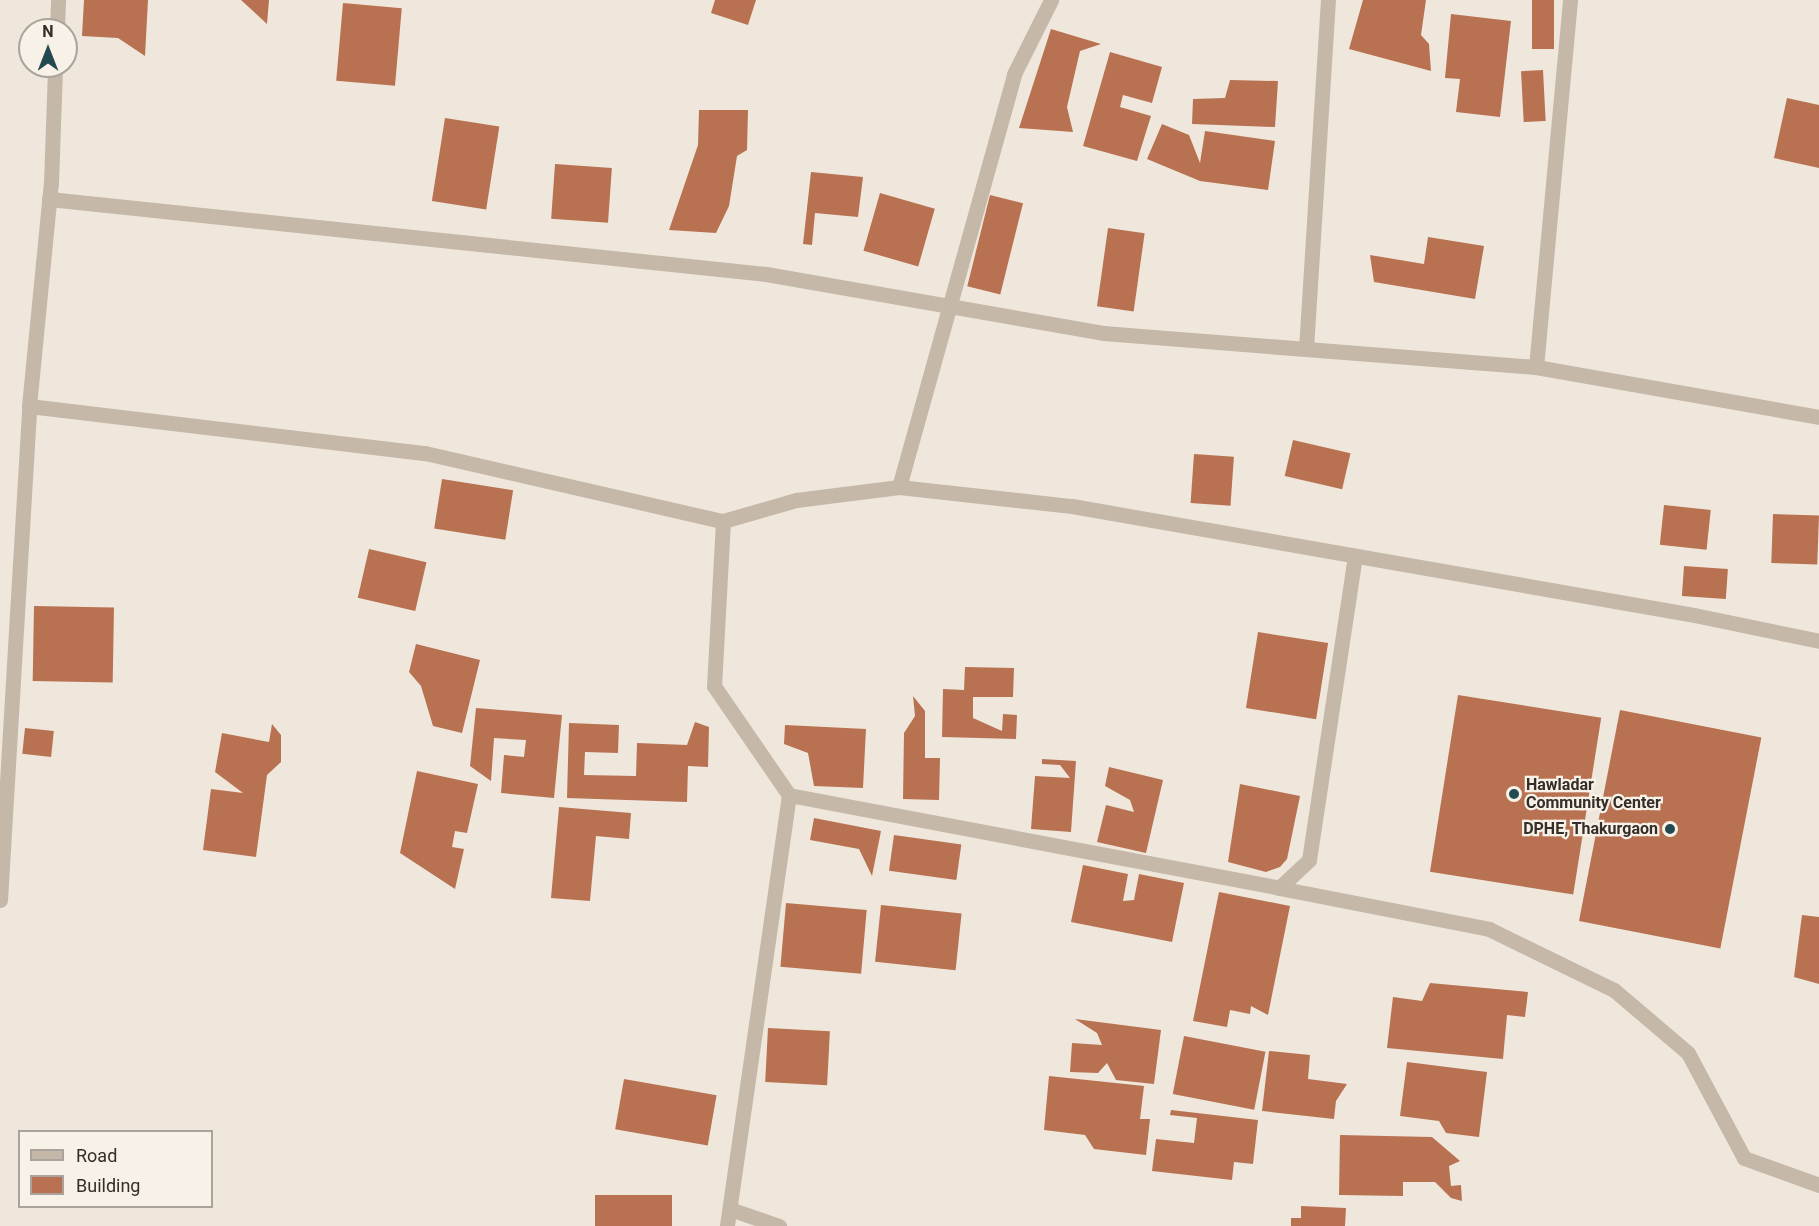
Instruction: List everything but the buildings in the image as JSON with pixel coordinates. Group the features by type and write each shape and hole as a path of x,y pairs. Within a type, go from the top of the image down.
{"street":[{"path":"57,18 58,0"},
{"path":"899,487 946,307 1014,74 1051,0"},
{"path":"1306,349 1328,0"},
{"path":"1536,368 1570,0"},
{"path":"0,900 29,406 49,199 54,78"},
{"path":"49,199 766,274 1103,333 1536,368 1819,417"},
{"path":"29,406 425,453 723,521 796,500 899,487 1072,506 1819,642"},
{"path":"723,521 714,686 789,795 728,1226"},
{"path":"1279,888 1309,860 1355,556"},
{"path":"789,795 1489,929 1614,990 1688,1053 1744,1158 1819,1185"},
{"path":"730,1209 779,1226"}],"place":[{"name":"Hawladar Community Center","path":"1514,794"},
{"name":"DPHE, Thakurgaon","path":"1670,829"}]}
